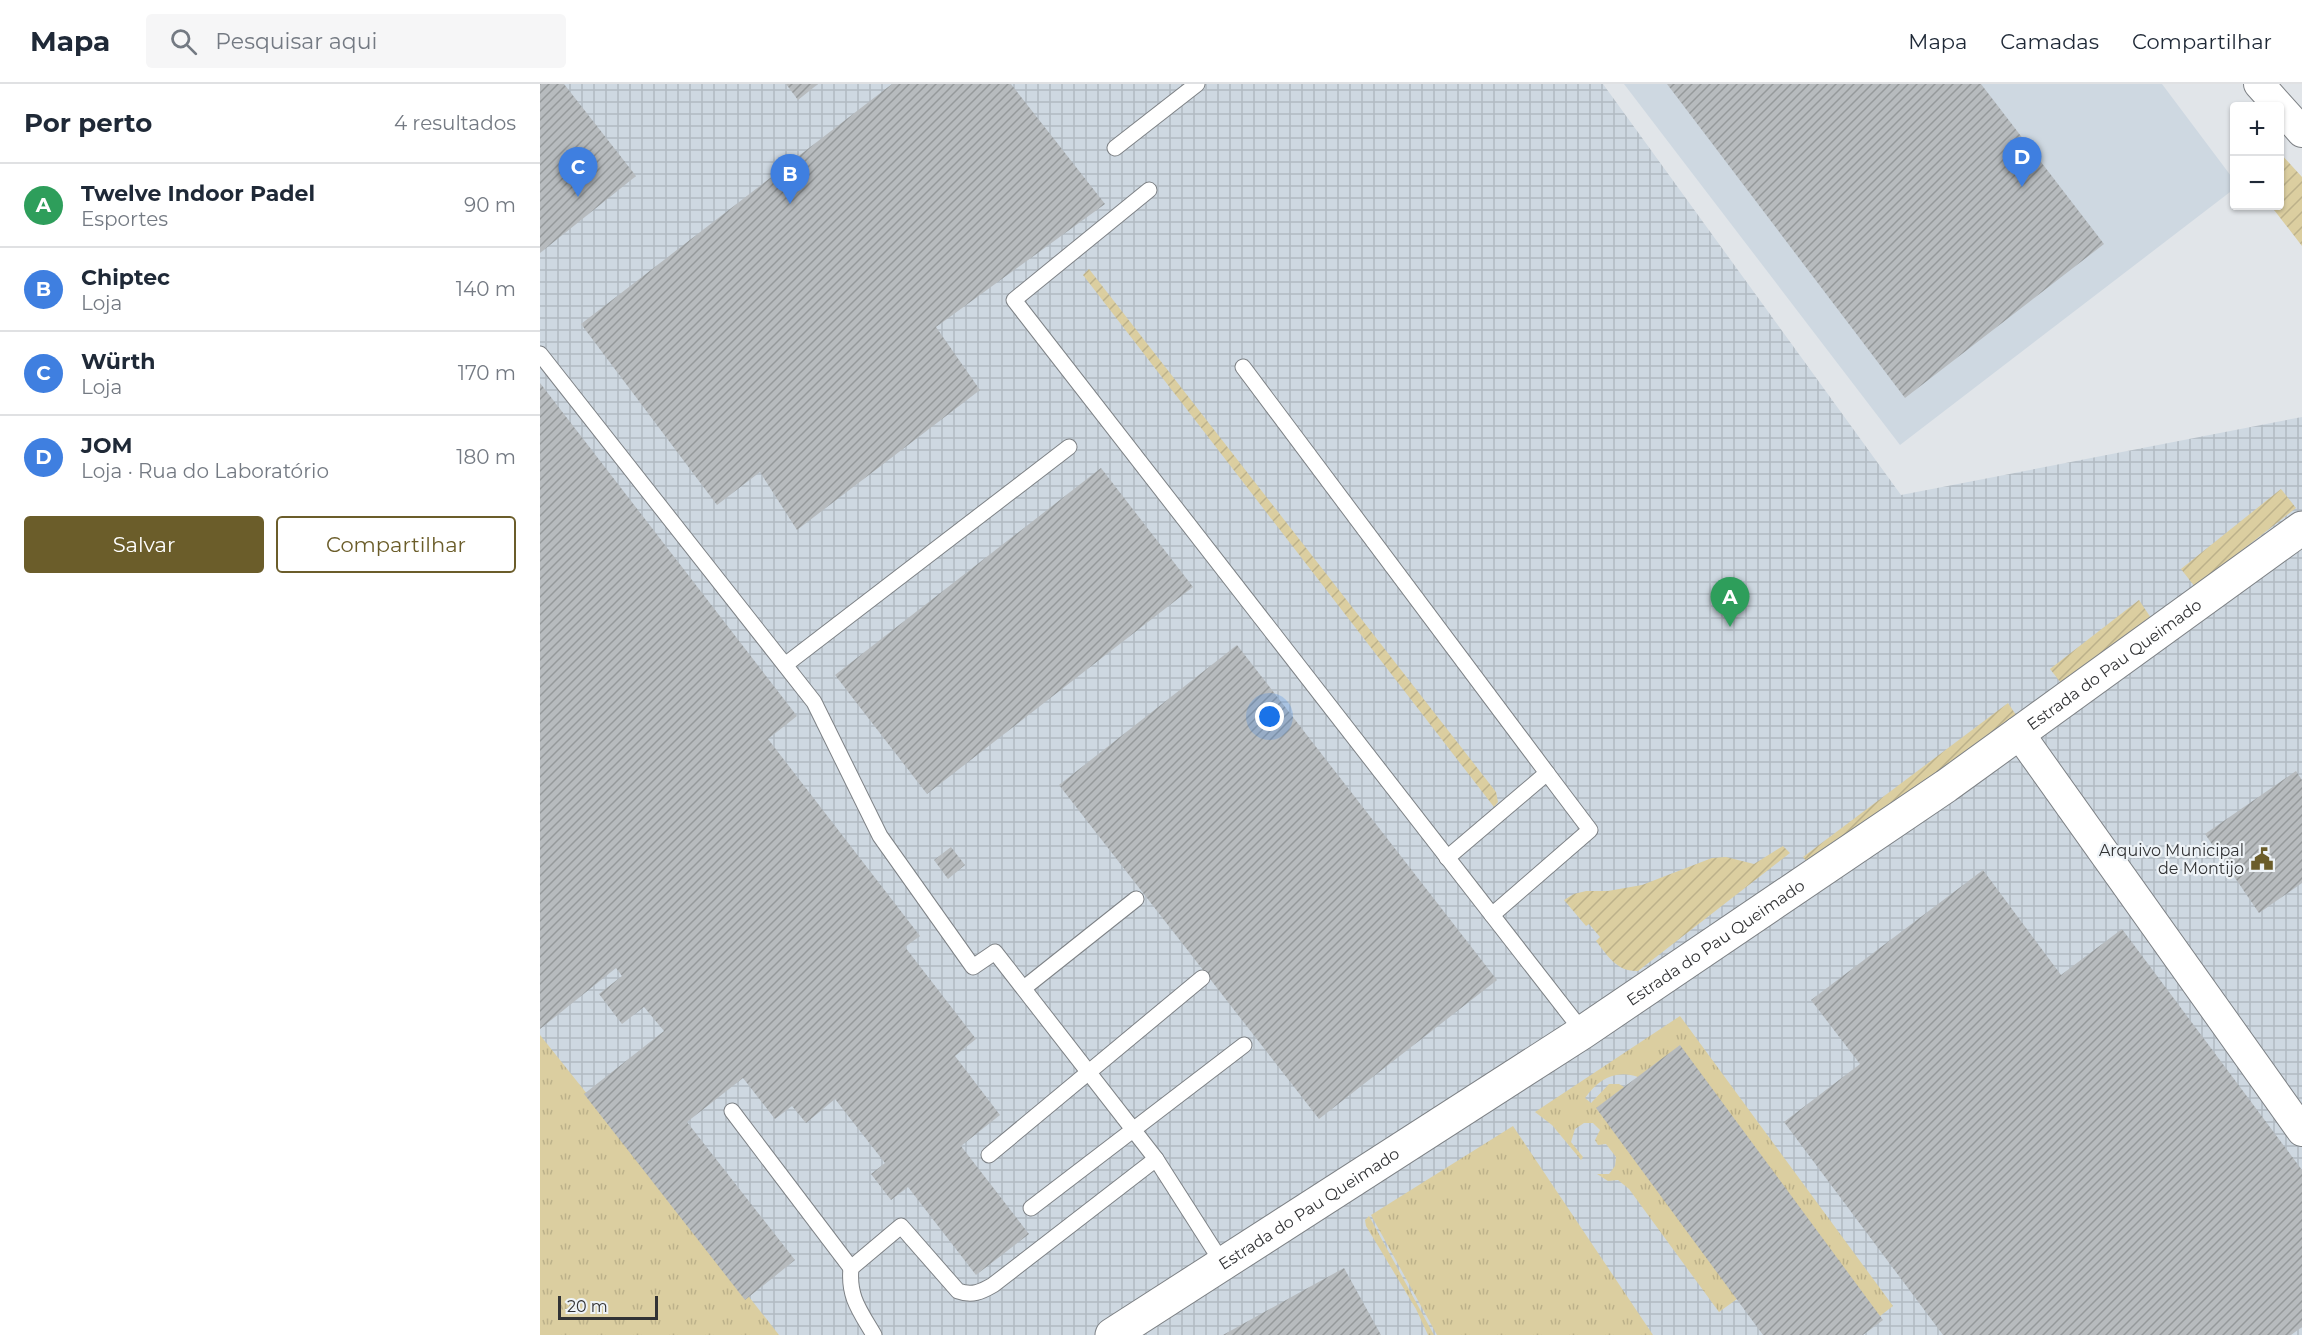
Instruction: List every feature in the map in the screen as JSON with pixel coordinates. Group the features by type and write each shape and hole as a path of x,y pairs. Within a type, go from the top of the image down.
{"street":[{"path":"2259,84 2302,132"},
{"name":"Estrada do Pau Queimado","path":"1112,1335 1583,1032 1946,786 2302,529"},
{"path":"2018,732 2302,1131"}],"lane":[{"path":"1115,148 1197,84"},
{"path":"1149,190 1014,300 1583,1032"},
{"path":"540,354 814,702 880,836 973,967 995,952 1156,1159 1223,1264"},
{"path":"1243,367 1590,830 1492,915"},
{"path":"785,665 1069,447"},
{"path":"1447,858 1547,773"},
{"path":"1024,988 1136,899"},
{"path":"989,1155 1202,978"},
{"path":"1031,1208 1244,1045"},
{"path":"732,1111 852,1268"},
{"path":"874,1335 853,1298 850,1283 852,1268 901,1226 958,1291 968,1295 980,1292 993,1285 1156,1159"}],"shaded area":[{"path":"540,84 1603,84 1901,495 2302,417 2302,1335 540,1335"},
{"path":"1624,84 2162,84 2230,175 2230,192 1900,445"}],"green space":[{"path":"2284,157 2302,177 2302,246 2274,210 2284,210"},
{"path":"1089,269 1496,792 1498,802 1494,807 1083,275"},
{"path":"2281,489 2296,508 2195,587 2181,569"},
{"path":"2139,600 2153,621 2065,688 2050,669"},
{"path":"2008,703 2020,721 1810,866 1803,857"},
{"path":"1783,846 1790,853 1638,971 1624,969 1614,962 1596,941 1600,937 1589,924 1586,926 1564,900 1586,891 1608,891 1642,885 1712,858 1726,857 1754,864"},
{"path":"1680,1016 1893,1306 1880,1316 1638,1077 1615,1075 1601,1081 1585,1098 1591,1103 1609,1084 1619,1084 1624,1087 1737,1299 1719,1312 1629,1189 1618,1180 1608,1181 1597,1174 1609,1174 1615,1166 1616,1157 1606,1144 1598,1145 1595,1140 1600,1130 1593,1123 1584,1123 1575,1129 1571,1142 1583,1157 1581,1160 1552,1125 1535,1112"},
{"path":"540,1035 746,1293 779,1335 540,1335"},
{"path":"1513,1126 1653,1335 1437,1335 1371,1215"},
{"path":"1369,1216 1434,1335 1428,1335 1416,1309 1366,1226 1365,1220"}],"building":[{"path":"540,84 564,84 636,176 540,253"},
{"path":"786,84 818,84 798,100"},
{"path":"892,84 1011,84 1105,204 936,327 980,390 797,530 760,472 717,505 581,324"},
{"path":"1667,84 1981,84 2104,244 1905,398"},
{"path":"540,383 797,716 768,739 920,936 905,947 976,1039 955,1056 1000,1115 961,1146 1029,1234 976,1275 908,1187 891,1200 871,1174 885,1163 835,1099 806,1123 792,1106 775,1119 743,1078 687,1122 795,1260 745,1300 584,1094 664,1031 644,1007 622,1024 599,994 622,976 616,968 540,1029"},
{"path":"1101,468 1193,587 927,794 835,675"},
{"path":"1237,645 1497,980 1319,1119 1059,785"},
{"name":"Arquivo Municipal de Montijo","path":"2296,771 2302,780 2302,883 2259,913 2205,834"},
{"path":"951,847 965,865 948,879 934,860"},
{"path":"1983,870 2061,975 2122,929 2302,1170 2302,1327 2291,1335 1943,1335 1784,1122 1860,1064 1811,1000"},
{"path":"1680,1045 1883,1320 1863,1335 1763,1335 1596,1108"},
{"path":"1344,1268 1381,1335 1223,1335 1295,1295"}],"place":[{"name":"JOM","path":"2022,187"},
{"name":"Würth","path":"578,197"},
{"name":"Chiptec","path":"790,204"},
{"name":"Twelve Indoor Padel","path":"1730,627"},
{"name":"Arquivo Municipal de Montijo","path":"2262,859"}]}
